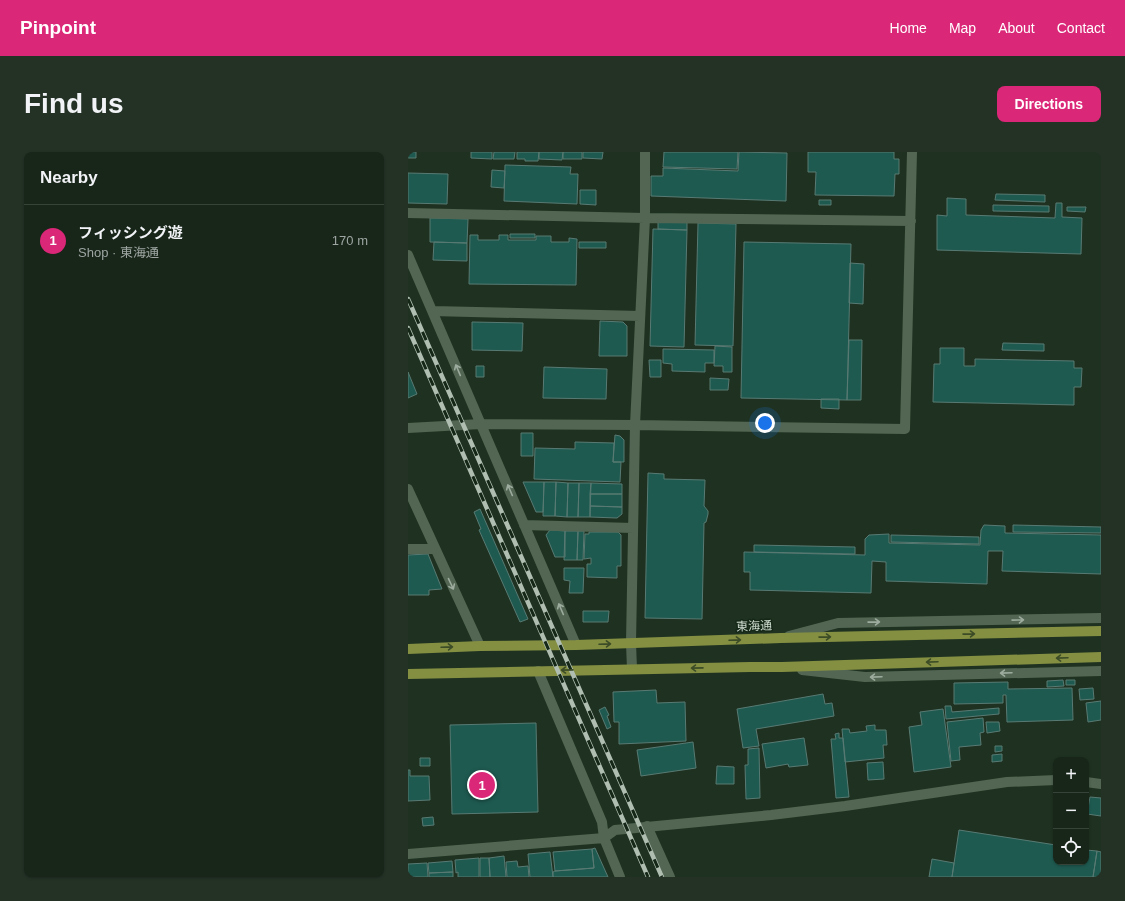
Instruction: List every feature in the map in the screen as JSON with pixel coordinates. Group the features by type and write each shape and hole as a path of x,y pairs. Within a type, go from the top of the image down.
{"main road":[{"name":"東海通","path":"408,649 758,640 781,638 1101,631"},
{"path":"408,674 782,667 1101,657"}],"street":[{"path":"632,669 630,643 634,425 645,218 645,152"},
{"path":"408,428 481,424 905,429 912,152"},
{"path":"408,213 645,218 910,221"},
{"path":"408,255 576,645"},
{"path":"432,311 640,316"},
{"path":"408,489 434,549 480,646"},
{"path":"524,524 633,528"},
{"path":"408,549 434,549"},
{"path":"781,638 838,623 1101,618"},
{"path":"782,667 865,677 1101,671"},
{"path":"538,671 602,822 604,838 620,877"},
{"path":"408,854 604,838 615,830 771,815 845,806 1007,782 1053,780"},
{"path":"1089,782 1101,784"},
{"path":"647,826 670,877"}],"building":[{"path":"408,152 416,152 416,158 408,158"},
{"path":"471,152 492,152 492,159 471,158"},
{"path":"494,152 515,152 514,159 493,159"},
{"path":"517,152 539,152 538,161 525,161 525,159 517,159"},
{"path":"539,152 563,152 562,160 539,159"},
{"path":"563,152 582,152 582,159 563,159"},
{"path":"583,152 603,152 602,159 583,158"},
{"path":"664,152 738,152 737,169 663,167"},
{"path":"739,152 787,153 786,201 651,196 651,176 663,176 663,168 738,171"},
{"path":"808,152 894,152 894,159 899,159 899,174 895,174 894,196 815,195 816,172 808,172"},
{"path":"505,165 571,167 570,174 578,174 577,204 504,201"},
{"path":"492,170 505,171 504,188 491,187"},
{"path":"408,173 448,174 447,204 408,203"},
{"path":"580,190 596,190 596,205 580,204"},
{"path":"996,194 1045,195 1045,202 995,200"},
{"path":"947,198 966,199 966,215 1055,218 1056,203 1062,203 1062,217 1082,218 1081,254 937,250 937,215 947,216"},
{"path":"819,200 831,200 831,205 819,205"},
{"path":"993,205 1049,206 1049,212 993,211"},
{"path":"1067,207 1086,207 1085,212 1067,211"},
{"path":"430,218 468,219 467,243 430,242"},
{"path":"658,222 687,222 687,230 658,229"},
{"path":"698,223 736,224 733,346 695,345"},
{"path":"653,229 687,230 684,347 650,346"},
{"path":"510,234 535,234 535,238 510,238"},
{"path":"470,235 478,235 478,240 499,240 499,235 508,235 508,240 536,240 536,236 551,236 551,242 569,242 569,238 577,239 576,285 469,284"},
{"path":"434,242 467,243 467,261 433,260"},
{"path":"579,242 606,242 606,248 579,248"},
{"path":"744,242 851,244 847,400 741,398"},
{"path":"850,263 864,264 863,304 849,303"},
{"path":"600,321 623,322 627,326 627,356 599,356"},
{"path":"472,322 523,323 522,351 472,350"},
{"path":"849,340 862,340 861,400 847,400"},
{"path":"1003,343 1044,344 1044,351 1002,350"},
{"path":"715,346 732,347 732,372 723,372 723,366 714,366"},
{"path":"940,348 964,348 964,366 975,366 975,359 1074,361 1074,368 1082,368 1081,387 1074,387 1074,405 933,402 934,364 940,364"},
{"path":"663,349 714,350 714,363 705,363 705,372 672,371 672,364 663,363"},
{"path":"649,360 661,360 661,377 650,377"},
{"path":"476,366 484,366 484,377 476,377"},
{"path":"544,367 607,369 606,399 543,398"},
{"path":"408,372 417,394 408,398"},
{"path":"710,378 729,379 728,390 710,390"},
{"path":"821,399 839,399 839,409 821,408"},
{"path":"521,433 533,433 533,456 521,456"},
{"path":"615,435 620,436 624,440 624,462 613,462"},
{"path":"575,442 614,443 613,462 621,462 620,482 534,479 535,448 575,449"},
{"path":"648,473 664,474 664,479 705,480 704,506 708,511 708,514 706,522 704,523 702,619 645,618"},
{"path":"523,482 544,482 543,512 536,512"},
{"path":"544,482 556,482 555,516 543,516"},
{"path":"556,482 568,483 567,517 555,516"},
{"path":"568,483 579,483 578,517 567,517"},
{"path":"579,483 591,483 590,517 578,517"},
{"path":"591,483 622,484 622,494 590,494"},
{"path":"590,494 622,494 622,507 590,506"},
{"path":"590,506 622,507 622,514 617,518 590,517"},
{"path":"480,509 528,619 520,622 479,530 481,529 474,512"},
{"path":"984,525 1005,526 1005,533 1101,535 1101,574 1002,571 1003,551 988,551 987,584 886,581 886,562 872,561 871,593 750,590 750,572 744,572 744,552 865,555 865,539 869,535 889,534 889,543 980,545 981,530"},
{"path":"1013,525 1101,527 1101,533 1013,532"},
{"path":"550,530 565,531 565,557 555,557 546,535"},
{"path":"565,531 578,531 577,560 564,560"},
{"path":"578,531 584,531 583,560 577,560"},
{"path":"589,532 618,532 621,535 621,566 617,566 617,578 587,577 587,564 591,564 591,558 584,559 585,534 589,534"},
{"path":"891,535 979,537 979,544 891,542"},
{"path":"754,545 855,547 855,554 754,552"},
{"path":"428,554 442,589 429,590 429,595 408,595 408,555"},
{"path":"564,568 584,568 583,593 569,593 570,581 564,580"},
{"path":"583,611 609,611 608,622 583,622"},
{"path":"1063,680 1064,686 1047,687 1047,681"},
{"path":"1066,680 1075,680 1075,685 1066,685"},
{"path":"1008,682 1008,689 1072,688 1073,720 1007,722 1006,695 1003,695 1003,703 954,704 954,683"},
{"path":"1093,688 1094,699 1080,700 1079,689"},
{"path":"656,690 657,703 685,702 686,741 619,744 619,722 614,722 613,692"},
{"path":"823,694 825,704 832,703 834,716 756,729 759,746 743,748 737,709"},
{"path":"1101,701 1101,720 1088,722 1086,703"},
{"path":"945,706 951,706 952,712 999,708 999,714 946,719"},
{"path":"605,707 609,715 607,716 611,727 607,729 599,710"},
{"path":"943,709 951,767 914,772 909,727 922,725 920,712"},
{"path":"983,718 984,732 980,733 981,745 959,747 960,760 951,761 947,722"},
{"path":"986,722 999,722 1000,731 987,733"},
{"path":"536,723 538,812 452,814 450,725"},
{"path":"875,725 875,730 886,730 887,745 883,745 884,758 845,762 842,729 849,729 850,733 867,731 866,726"},
{"path":"839,733 839,738 843,738 849,797 836,798 831,739 836,739 835,734"},
{"path":"804,738 808,765 789,767 788,764 766,768 762,744"},
{"path":"693,742 696,768 641,776 637,750"},
{"path":"995,746 1002,746 1002,751 995,752"},
{"path":"759,748 760,798 746,799 745,765 748,765 748,749"},
{"path":"1002,754 1002,761 992,762 992,755"},
{"path":"420,758 430,758 430,766 420,766"},
{"path":"883,762 884,779 868,780 867,763"},
{"path":"717,766 734,767 734,784 716,784"},
{"path":"408,770 410,770 410,776 429,776 430,800 408,801"},
{"path":"1090,797 1101,798 1101,816 1089,814"},
{"path":"433,817 434,825 423,826 422,818"},
{"path":"959,830 1053,845 1053,865 1089,865 1089,850 1097,851 1093,877 952,877"},
{"path":"595,848 608,877 553,877 553,872 555,871 594,868 592,849"},
{"path":"592,849 594,868 555,871 553,852"},
{"path":"1097,851 1101,852 1101,877 1093,877"},
{"path":"550,852 553,877 530,877 528,854"},
{"path":"504,856 506,877 490,877 489,858"},
{"path":"479,858 479,877 458,877 458,872 456,873 455,860"},
{"path":"480,858 489,858 490,877 480,877"},
{"path":"932,859 954,863 952,877 929,877"},
{"path":"452,861 453,872 429,873 428,863"},
{"path":"517,861 518,867 528,866 529,877 507,877 506,862"},
{"path":"427,863 428,877 408,877 408,864"},
{"path":"453,872 453,877 429,877 429,873"}],"railway":[{"path":"408,299 662,877"},
{"path":"408,328 648,877"}],"place":[{"name":"フィッシング遊","path":"482,785"}]}
